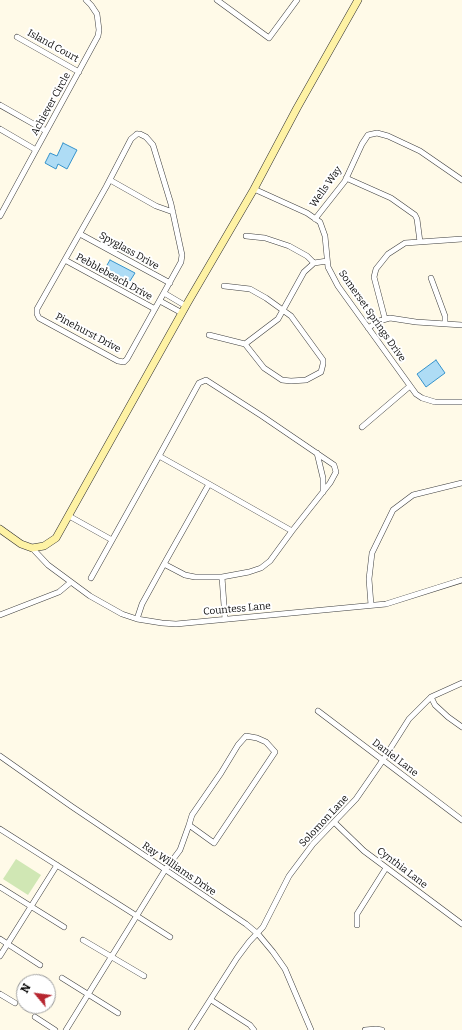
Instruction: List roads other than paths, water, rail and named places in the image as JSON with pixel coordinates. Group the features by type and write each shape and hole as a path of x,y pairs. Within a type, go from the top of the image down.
{"main road":[{"path":"0,529 21,544 32,548 44,546 52,541 59,533 182,313 254,189 297,108 358,0"}],"street":[{"name":"Achiever Circle","path":"0,216 94,44 99,30 97,14 86,0"},
{"path":"217,0 269,38 297,0"},
{"name":"Island Court","path":"18,37 79,72"},
{"path":"0,106 46,131"},
{"path":"0,129 36,150"},
{"name":"Wells Way","path":"315,219 346,178 362,144 368,136 377,133 388,136 420,151 462,180"},
{"name":"Pinehurst Drive","path":"136,134 146,137 153,145 173,212 182,255 181,262 170,283 128,359 124,362 118,361 39,318 37,314 37,309 110,180 136,134"},
{"path":"346,178 391,198 415,215 417,219 420,242"},
{"path":"110,180 156,206 173,212"},
{"path":"254,189 307,213 315,219"},
{"name":"Somerset Springs Drive","path":"315,219 320,222 323,228 328,267 338,286 416,394 435,402 462,402"},
{"name":"Spyglass Drive","path":"80,234 170,283"},
{"path":"246,236 265,238 289,246 307,256 314,263"},
{"path":"384,319 374,277 376,270 388,254 404,243 462,239"},
{"name":"Pebblebeach Drive","path":"65,260 155,309"},
{"path":"246,344 278,319 304,272 314,263 327,261"},
{"path":"431,278 445,316 445,324"},
{"path":"209,335 246,344 264,368 282,380 306,380 321,372 324,360 291,316 266,298 250,289 224,286"},
{"path":"164,294 186,306"},
{"path":"160,301 182,313"},
{"path":"368,328 379,321 390,318 462,325"},
{"path":"91,578 199,383 206,380 317,453 334,466 336,472 330,483 270,561 261,568 222,577 195,577 185,575 164,564"},
{"path":"362,427 410,386"},
{"path":"317,453 323,478 323,492"},
{"path":"159,456 292,531"},
{"path":"371,605 369,579 372,553 393,510 413,495 462,483"},
{"path":"138,619 142,604 208,484"},
{"path":"69,516 112,540"},
{"name":"Countess Lane","path":"32,548 48,565 90,596 122,614 138,619 176,624 386,604 462,580"},
{"path":"222,577 225,619"},
{"path":"0,614 59,592 71,582"},
{"name":"Solomon Lane","path":"191,1030 237,958 263,927 289,876 313,844 356,799 409,719 420,706 431,697 462,683"},
{"path":"431,697 436,705 448,717 462,727"},
{"name":"Daniel Lane","path":"318,711 462,820"},
{"path":"66,1030 165,870 180,850 192,816 238,745 246,736 257,738 266,742 274,752 214,843 189,825"},
{"name":"Ray Williams Drive","path":"0,757 246,924 258,934 285,969 311,1030"},
{"name":"Cynthia Lane","path":"334,822 364,851 462,924"},
{"path":"0,829 170,937"},
{"path":"0,956 57,865"},
{"path":"357,925 357,914 386,868"},
{"path":"0,887 64,927"},
{"path":"0,939 40,965"},
{"path":"83,940 144,976"},
{"path":"62,978 118,1013"},
{"path":"0,994 15,1003"},
{"path":"211,1000 250,1025 254,1030"},
{"path":"35,1018 56,1030"},
{"path":"365,1030 376,1028 382,1030"}],"water":[{"path":"63,143 77,150 67,169 58,164 56,169 45,163 50,153 57,156"},
{"path":"110,260 135,273 130,281 124,278 121,282 103,272"},
{"path":"436,360 445,373 426,387 417,374"}]}
